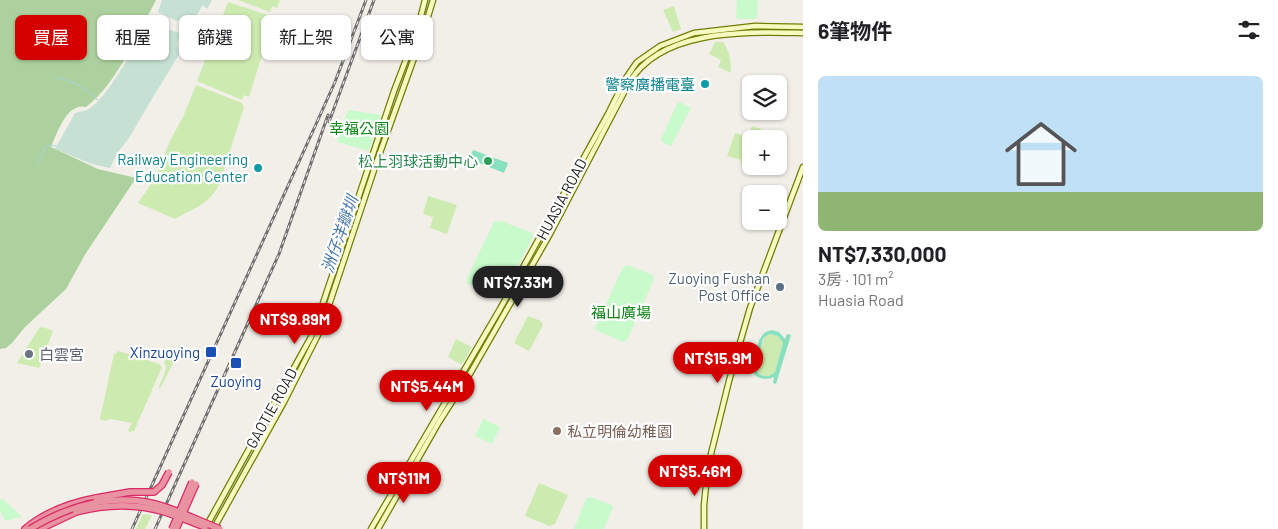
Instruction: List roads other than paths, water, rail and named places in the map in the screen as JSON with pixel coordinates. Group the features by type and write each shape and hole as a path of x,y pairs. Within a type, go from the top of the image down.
{"highway":[{"path":"25,529 43,516 78,502 133,492 154,492 162,485 169,472"},
{"path":"172,529 194,483 176,529"},
{"path":"96,498 122,496 151,499 188,512 222,529"},
{"path":"32,529 62,512 82,505 100,501 135,500 178,511 222,529"},
{"path":"32,529 62,515 100,506 121,505 152,508 212,529"},
{"path":"40,529 76,512"},
{"path":"190,522 204,529"}],"street":[{"name":"GAOTIE ROAD","path":"204,529 311,337 385,118 417,31 425,0"},
{"name":"GAOTIE ROAD","path":"212,529 284,402 321,329 433,0"},
{"path":"371,529 495,318 626,78 637,62 660,46 694,33 755,26 803,27"},
{"name":"HUASIA ROAD","path":"378,529 550,234 628,83 638,70 649,59 663,51 696,39 752,33 803,33"},
{"path":"704,529 704,505 708,466 729,381 750,308 803,167"}],"waterway":[{"name":"洲仔洋瓣圳","path":"376,157 397,92 420,33 429,0"},
{"path":"57,78 79,86 98,100"},
{"path":"37,164 45,148 50,145 56,146"},
{"name":"洲仔洋瓣圳","path":"283,397 311,343"},
{"name":"洲仔洋瓣圳","path":"217,516 272,416"}],"railway":[{"path":"132,529 335,82 366,0"},
{"path":"329,122 374,0"},
{"path":"155,529 279,254 328,115"}],"place":[{"name":"警察廣播電臺","path":"705,84"},
{"name":"松上羽球活動中心","path":"488,161"},
{"name":"Railway Engineering Education Center","path":"258,168"},
{"name":"Zuoying Fushan Post Office","path":"780,287"},
{"name":"Xinzuoying","path":"211,352"},
{"name":"白雲宮","path":"29,354"},
{"name":"Zuoying","path":"236,363"},
{"name":"私立明倫幼稚園","path":"557,431"}],"park label":[{"name":"幸福公園","path":"359,128"},
{"name":"福山廣場","path":"621,312"}]}
